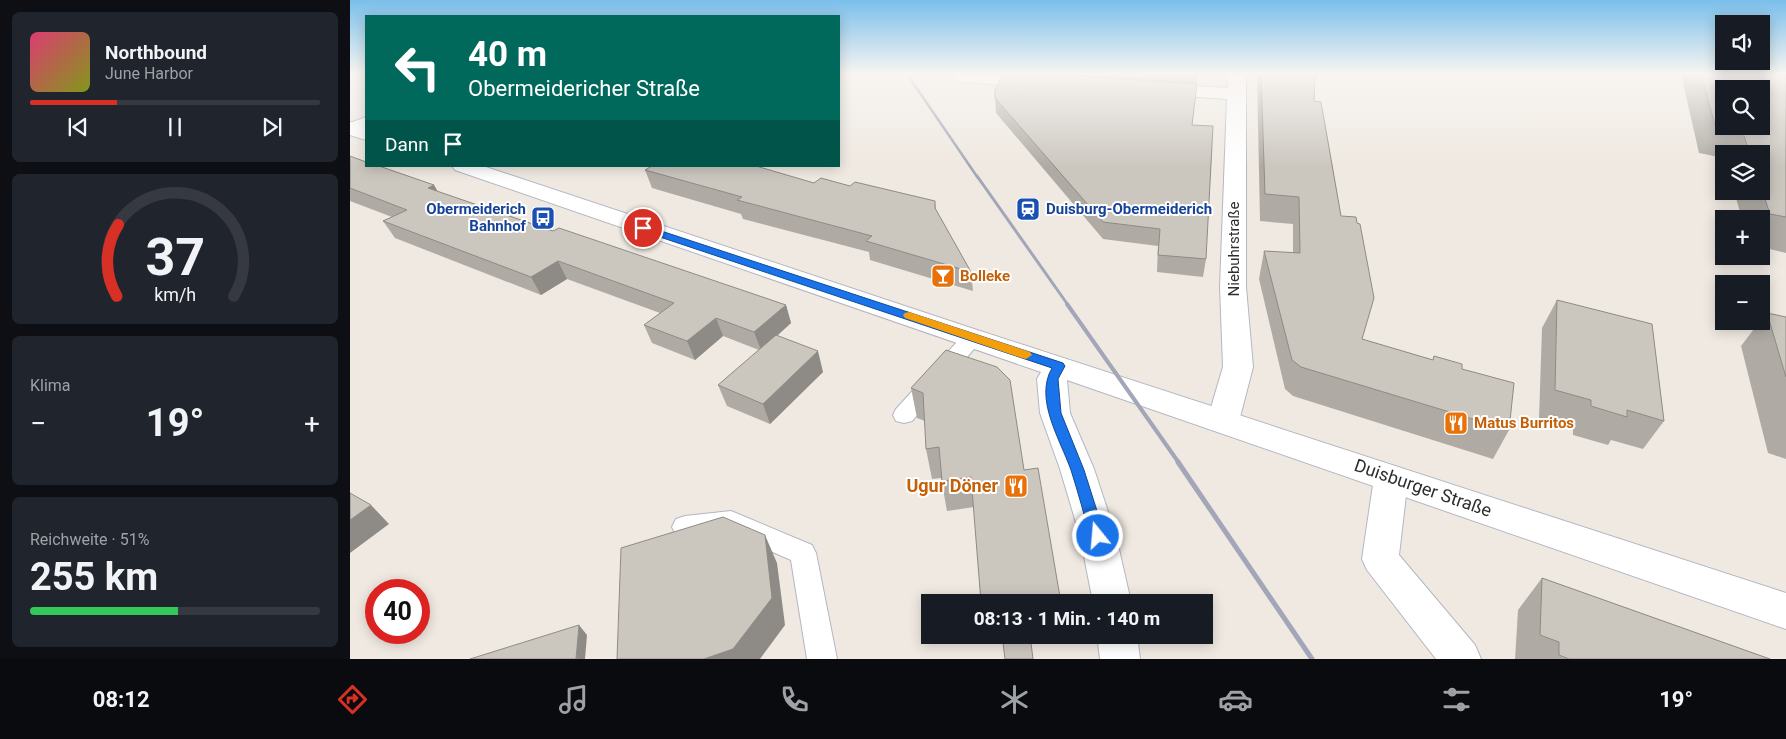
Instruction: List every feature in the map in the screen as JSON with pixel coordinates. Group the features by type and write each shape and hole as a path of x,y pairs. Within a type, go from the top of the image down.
{"main road":[{"name":"Niebuhrstraße","path":"1223,421 1238,367 1233,287 1237,105"},
{"name":"Duisburger Straße","path":"465,167 736,260 973,337 1786,611"},
{"path":"1059,366 1052,379 1055,413 1077,470 1092,517 1110,594"},
{"path":"1391,478 1380,559 1461,659"},
{"path":"1118,644 1120,659"}],"lane":[{"path":"904,415 973,337"},
{"path":"685,527 731,522 802,553 822,659"}],"building":[{"path":"1001,105 1194,105 1192,125 1213,126 1206,259 1158,255 1160,229 1103,222"},
{"path":"1262,105 1321,105 1341,216 1356,217 1357,223 1360,224 1374,298 1362,339 1433,360 1434,356 1462,364 1462,369 1514,383 1509,430 1301,367 1292,360 1264,251 1300,253 1299,197 1265,194"},
{"path":"1709,105 1715,105 1715,125"},
{"path":"1770,105 1786,105 1786,217 1770,214 1765,200 1770,200 1770,145 1747,145 1744,135 1770,135"},
{"path":"350,156 365,162 365,167 382,167 434,185 428,188 553,231 559,228 786,305 754,332 716,318 687,341 644,325 674,303 558,261 531,277 383,221 407,210 350,188"},
{"path":"650,167 759,167 814,183 821,178 850,186 855,182 935,201 935,208 971,272 866,241 872,236 737,200 742,197 645,170"},
{"path":"1557,300 1652,324 1664,421 1627,410 1627,417 1591,406 1591,400 1555,390"},
{"path":"1770,314 1786,317 1786,377 1770,323"},
{"path":"776,335 818,351 763,404 718,385"},
{"path":"946,350 997,367 1010,380 1024,470 1038,468 1059,594 980,594 971,477 942,481 939,447 926,449 923,393 911,388"},
{"path":"350,493 371,505 350,520"},
{"path":"723,517 765,535 772,598 733,649 704,659 617,659 621,548"},
{"path":"1542,578 1770,659 1569,659 1559,655 1559,642 1540,635"},
{"path":"579,625 576,659 470,659"},
{"path":"1003,644 1031,644 1033,659 1005,659"}],"railway":[{"path":"928,105 978,178"},
{"path":"977,176 1068,305"},
{"path":"1067,304 1179,463"},
{"path":"1178,462 1312,659"}],"slow traffic":[{"path":"909,315 1026,355"}],"place":[{"name":"Duisburg-Obermeiderich","path":"1028,209"},
{"name":"Obermeiderich Bahnhof","path":"543,218"},
{"name":"Bolleke","path":"943,276"},
{"name":"Matus Burritos","path":"1456,423"},
{"name":"Ugur Döner","path":"1016,486"}],"route":[{"path":"643,228 1059,366 1052,379 1055,413 1077,470 1098,536"}]}
